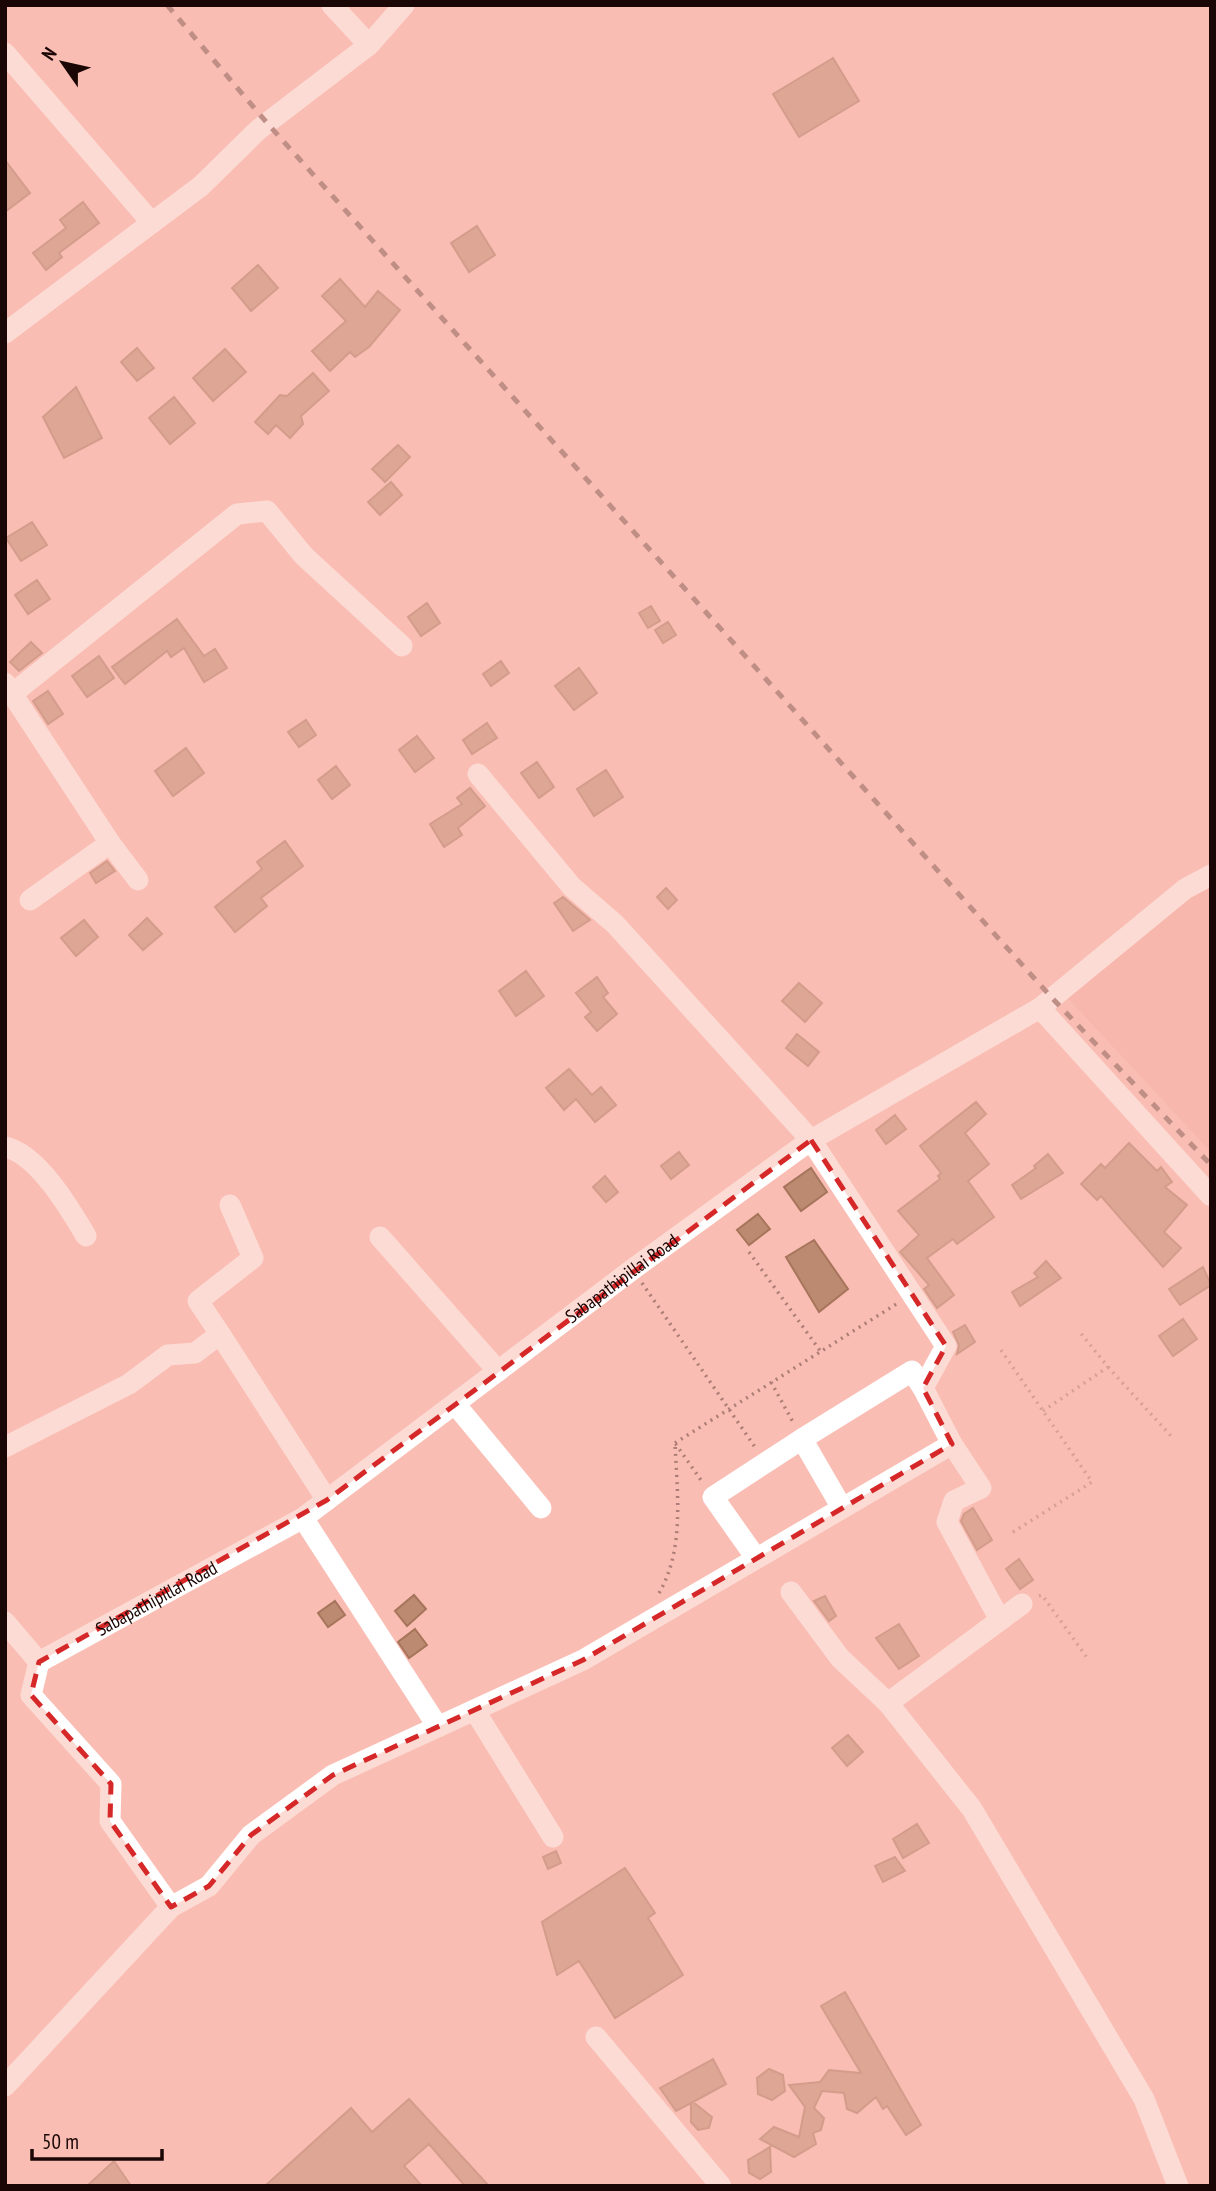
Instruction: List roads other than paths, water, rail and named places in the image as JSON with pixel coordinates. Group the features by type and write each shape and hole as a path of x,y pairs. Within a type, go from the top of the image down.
{"street":[{"path":"332,5 369,45"},
{"path":"5,332 201,186 258,130 369,45 404,5"},
{"path":"5,53 152,223"},
{"path":"138,880 110,843 9,688 237,514 267,511 304,556 402,646"},
{"path":"478,774 572,887 615,924 811,1140 946,1346 923,1388"},
{"path":"30,900 110,843"},
{"name":"Sabapathipillai Road","path":"40,1662 303,1518 633,1269 811,1140 1041,1008 1185,889 1211,875"},
{"path":"1041,1008 1211,1196"},
{"path":"5,1147 18,1150 62,1196 86,1236"},
{"path":"230,1205 253,1258 198,1301 327,1500"},
{"path":"380,1237 498,1371"},
{"path":"5,1447 129,1384 167,1355 195,1353 220,1334"},
{"path":"757,1558 713,1497 912,1371 952,1444 981,1488 954,1501 947,1522 1000,1620"},
{"path":"455,1404 541,1508"},
{"path":"802,1439 842,1508"},
{"path":"5,2086 172,1907 209,1886 251,1835 333,1775 583,1660 952,1444"},
{"path":"303,1518 438,1727"},
{"path":"791,1592 839,1658 888,1703 972,1809 1144,2099 1178,2186"},
{"path":"888,1703 1022,1604"},
{"path":"5,1622 40,1662 32,1695 111,1784 110,1821 172,1907"},
{"path":"475,1710 554,1837"},
{"path":"596,2037 721,2186"}],"railway":[{"path":"167,5 267,123 1052,998 1211,1165"}]}
